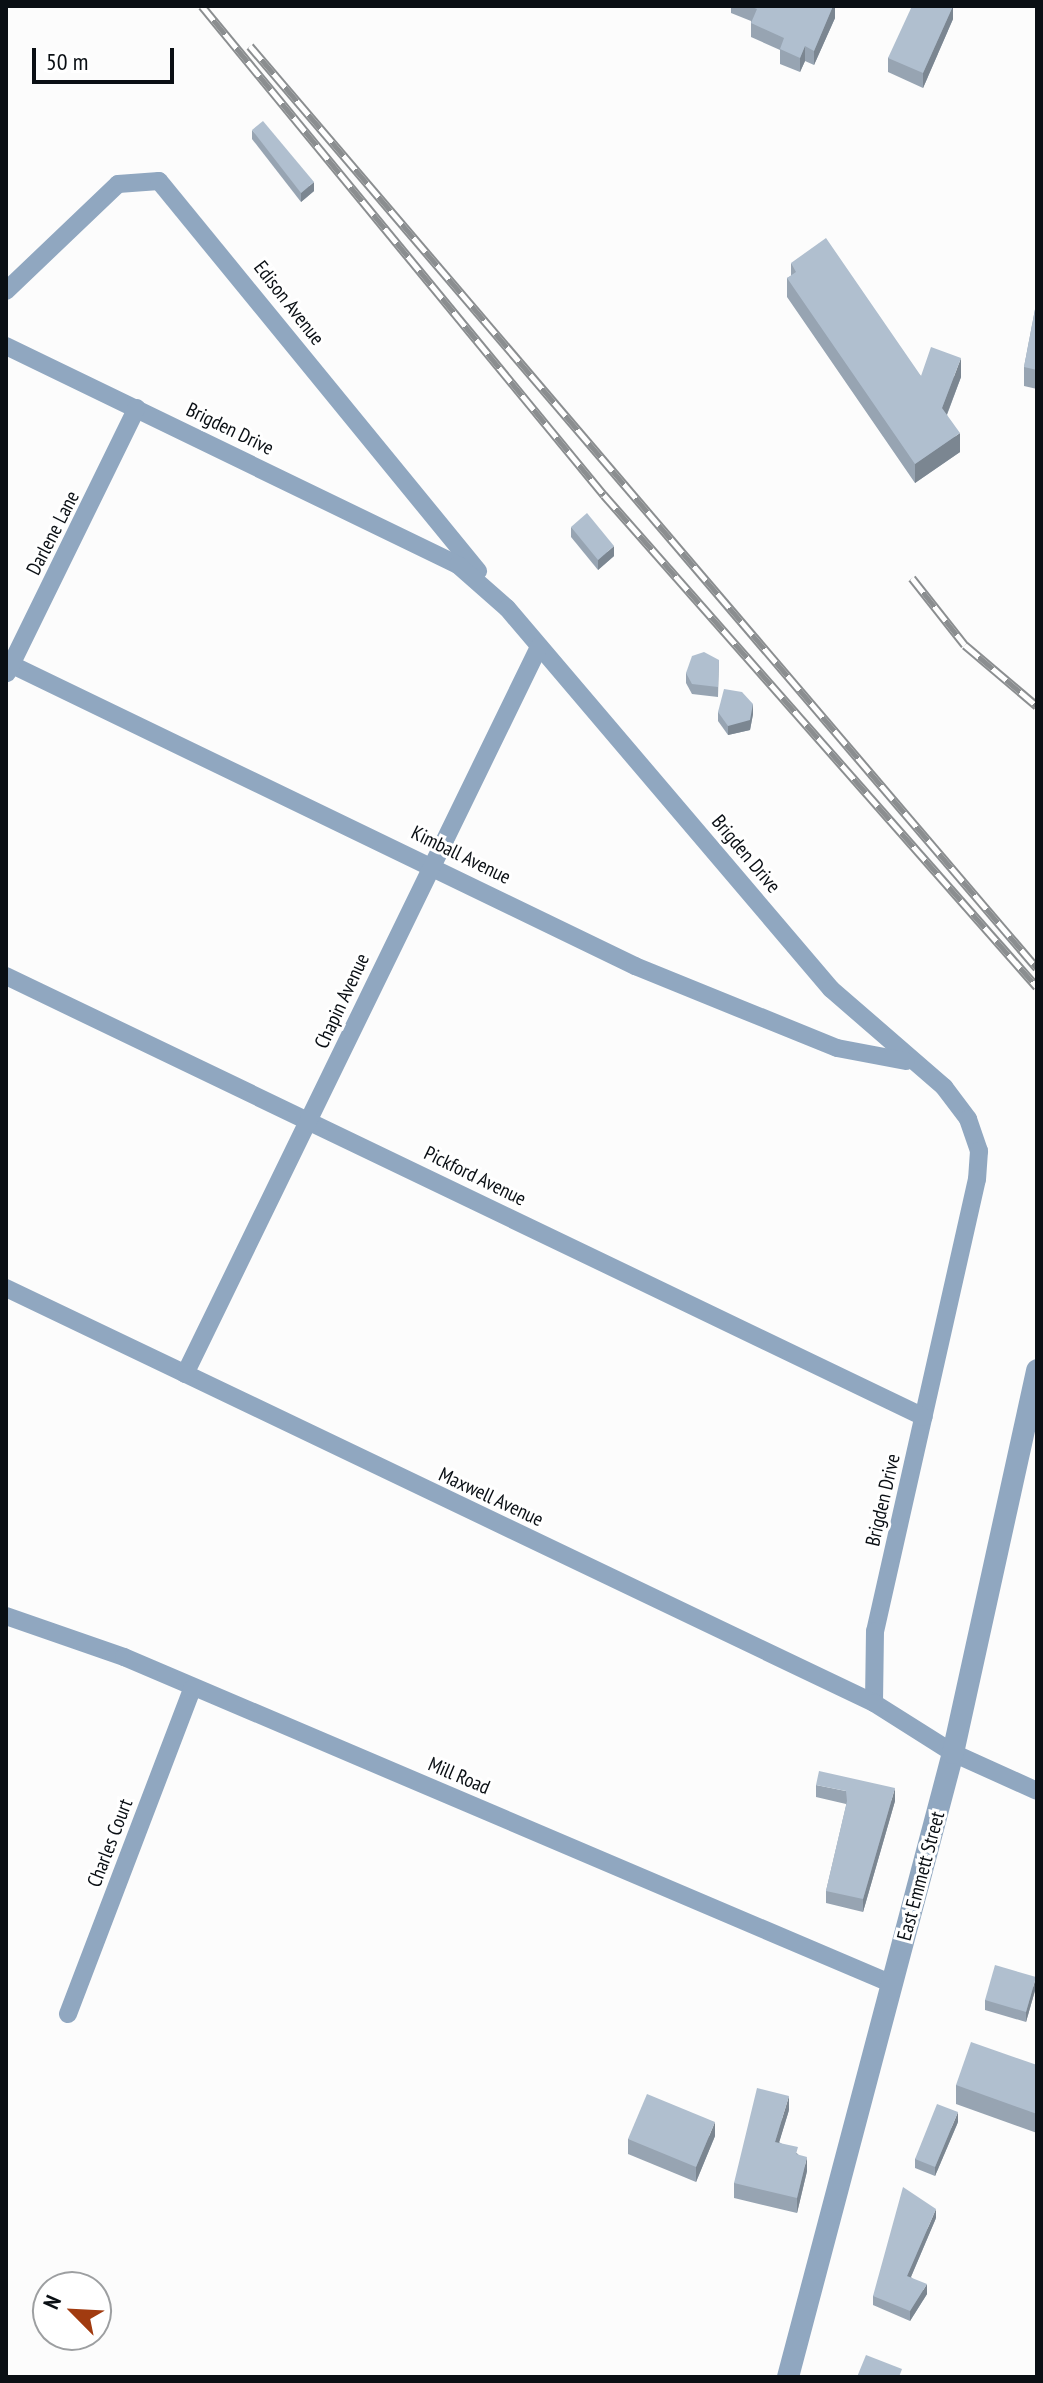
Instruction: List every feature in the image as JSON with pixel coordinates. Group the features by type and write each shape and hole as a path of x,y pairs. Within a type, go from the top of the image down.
{"street":[{"name":"Edison Avenue","path":"6,291 118,184 159,181 507,608"},
{"name":"Brigden Drive","path":"6,346 458,565 507,608 831,989 906,1061 944,1087 968,1119 979,1151 969,1227 875,1631 874,1703"},
{"name":"Darlene Lane","path":"8,668 137,408"},
{"name":"Chapin Avenue","path":"185,1374 309,1123 429,864 539,647"},
{"name":"Kimball Avenue","path":"8,668 749,1014 837,1048 906,1061"},
{"name":"Pickford Avenue","path":"6,976 924,1417"},
{"name":"Maxwell Avenue","path":"6,1288 874,1703 953,1753 1037,1791"},
{"name":"East Emmett Street","path":"788,2377 953,1753 1037,1370"},
{"name":"Mill Road","path":"6,1616 192,1689 892,1984"},
{"name":"Charles Court","path":"68,2014 192,1689"}],"building":[{"path":"749,6 833,6 814,51 805,46 800,58 780,49 784,38 751,23 757,9"},
{"path":"912,6 953,6 923,73 888,58"},
{"path":"263,121 314,182 301,193 252,130"},
{"path":"826,238 921,376 931,347 961,358 942,408 960,433 915,464 787,278 796,272 791,263"},
{"path":"1037,299 1037,370 1024,367"},
{"path":"587,513 614,546 598,560 571,527"},
{"path":"704,652 719,660 718,687 692,684 686,673 692,656"},
{"path":"724,689 742,692 753,704 750,720 728,726 718,712"},
{"path":"819,1771 895,1788 863,1899 826,1891 847,1801 846,1791 816,1785"},
{"path":"995,1965 1036,1977 1026,2012 985,2000"},
{"path":"971,2042 1037,2065 1037,2114 956,2085"},
{"path":"757,2088 789,2096 775,2142 798,2147 796,2154 807,2157 797,2198 734,2183"},
{"path":"647,2094 715,2122 696,2167 628,2139"},
{"path":"937,2104 958,2112 935,2167 915,2159"},
{"path":"903,2187 936,2209 907,2276 927,2284 910,2311 873,2296"},
{"path":"866,2355 902,2369 899,2377 857,2377"}],"railway":[{"path":"202,6 604,495 1037,987"},
{"path":"250,46 1037,968"},
{"path":"912,578 965,645 1037,706"}]}
